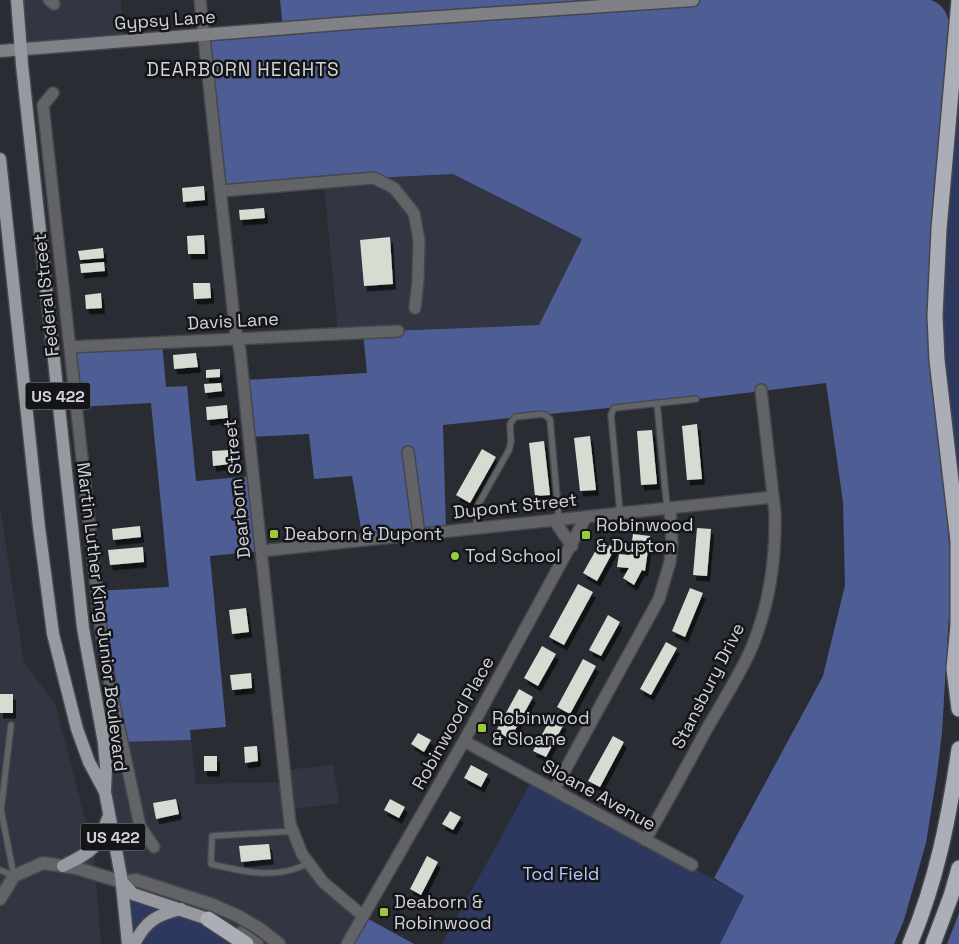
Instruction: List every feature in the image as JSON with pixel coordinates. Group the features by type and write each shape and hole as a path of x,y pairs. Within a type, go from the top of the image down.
{"highway":[{"path":"959,0 939,229 935,316 937,360 958,541 958,616 954,669 959,709"},
{"path":"910,944 942,849 959,749"},
{"path":"933,944 959,868"},
{"path":"208,919 246,944"}],"main road":[{"name":"Martin Luther King Junior Boulevard","path":"18,0 21,49 84,628 104,743 106,767 105,792 122,882 128,944"},
{"name":"Gypsy Lane","path":"0,51 693,0"},
{"name":"Martin Luther King Junior Boulevard","path":"0,159 39,527 53,634 79,736 89,762 105,792"},
{"path":"63,866 95,848 102,836 109,815"},
{"path":"122,882 132,894 208,919"},
{"path":"134,944 148,923 156,917 181,909"}],"street":[{"name":"Dearborn Street","path":"200,0 220,191 240,351 290,824 302,854 323,882 363,916"},
{"name":"Federal Street","path":"53,93 43,105 101,630 140,826 154,847"},
{"path":"220,191 374,178 394,188 414,213 419,240 416,308"},
{"name":"Davis Lane","path":"70,347 398,330"},
{"name":"Stansbury Drive","path":"645,840 741,667 758,629 767,600 774,563 775,532 762,390"},
{"path":"408,452 419,534"},
{"name":"Dupont Street","path":"261,551 773,497"},
{"path":"554,790 660,599 670,562 672,543 669,508"},
{"name":"Robinwood Place","path":"363,916 464,741 572,546 586,517"},
{"path":"557,520 572,546"},
{"name":"Sloane Avenue","path":"464,741 692,866"},
{"path":"0,899 14,876 43,863 76,868 122,882 136,880 213,906 245,920 279,944"},
{"path":"347,944 363,916"},
{"path":"208,919 232,928 257,944"}],"lane":[{"path":"620,513 611,415 614,408 696,399"},
{"path":"657,403 669,508"},
{"path":"476,528 478,505 510,450 510,424 515,417 543,414 550,420 557,520"},
{"path":"11,725 1,810 14,876"},
{"path":"293,831 212,836 211,864 241,872 262,873 294,870 308,862"},
{"path":"0,870 14,876"}],"shaded area":[{"path":"17,0 121,0 124,41 21,49"},
{"path":"280,0 931,0 939,4 944,10 949,25 933,228 928,321 929,356 946,496 951,580 942,733 937,774 926,843 904,920 894,944 720,944 744,896 714,878 823,676 845,585 843,502 826,383 696,399 443,425 446,531 363,540 352,476 314,479 309,434 249,437 243,380 367,373 363,332 539,325 582,239 453,174 374,178 220,191 203,35 283,28"},
{"path":"453,174 582,239 539,325 338,333 324,183 374,178"},
{"path":"162,342 166,387 187,386 196,481 253,476 261,551 210,556 226,727 190,730 191,740 122,742 96,591 169,587 151,403 76,407 70,347"},
{"path":"0,506 24,663 55,703 94,853 101,944 0,944"},
{"path":"191,740 196,784 285,782 285,770 333,765 339,803 289,810 302,854 363,916 347,944 251,944 122,882 104,743"},
{"path":"959,913 959,944 947,944"},
{"path":"363,916 414,944 347,944"}],"green space":[{"path":"959,69 959,492 946,395 941,318 945,226"},
{"name":"Tod Field","path":"533,779 744,896 720,944 442,944"},
{"path":"122,882 257,944 128,944"}],"building":[{"path":"204,186 205,200 183,202 182,188"},
{"path":"264,208 265,218 240,220 239,210"},
{"path":"204,235 205,254 188,254 187,236"},
{"path":"390,237 393,284 364,286 360,240"},
{"path":"103,248 104,258 80,260 78,251"},
{"path":"104,262 105,271 81,273 80,264"},
{"path":"193,283 210,283 211,298 194,299"},
{"path":"101,293 102,308 86,309 85,295"},
{"path":"196,353 198,367 174,369 173,355"},
{"path":"220,369 220,377 206,378 206,370"},
{"path":"221,383 222,391 205,393 204,384"},
{"path":"227,405 228,418 207,420 206,407"},
{"path":"697,424 702,479 687,480 682,426"},
{"path":"652,430 657,484 641,485 637,431"},
{"path":"590,436 596,490 580,491 574,438"},
{"path":"544,441 550,495 535,496 529,443"},
{"path":"482,449 496,457 470,503 456,495"},
{"path":"229,450 230,464 213,466 212,451"},
{"path":"140,526 141,537 113,540 112,529"},
{"path":"697,528 711,529 707,576 693,575"},
{"path":"633,534 650,536 645,571 642,570 634,585 623,578 629,568 617,567 619,554 630,555"},
{"path":"601,541 615,548 597,581 583,573"},
{"path":"143,547 144,562 110,565 108,550"},
{"path":"578,584 593,592 564,645 549,637"},
{"path":"690,588 703,593 685,637 672,631"},
{"path":"246,608 249,632 232,634 229,610"},
{"path":"608,615 620,622 601,656 589,650"},
{"path":"666,642 677,648 651,695 640,689"},
{"path":"542,646 556,654 538,686 524,678"},
{"path":"583,659 596,666 570,714 557,707"},
{"path":"251,673 252,688 232,690 230,675"},
{"path":"519,689 533,697 510,739 496,731"},
{"path":"0,694 13,694 13,713 0,713"},
{"path":"551,718 564,724 546,757 533,751"},
{"path":"418,733 431,740 424,752 411,744"},
{"path":"613,736 624,742 600,787 588,781"},
{"path":"257,746 258,761 245,763 244,747"},
{"path":"204,756 217,756 217,771 204,771"},
{"path":"471,765 488,774 481,787 464,778"},
{"path":"176,799 179,814 156,819 153,803"},
{"path":"390,799 405,807 399,818 384,810"},
{"path":"450,811 461,817 453,830 442,824"},
{"path":"269,844 271,859 241,862 239,846"},
{"path":"427,856 438,862 421,895 410,889"}],"place":[{"name":"Deaborn & Dupont","path":"274,534"},
{"name":"Robinwood & Dupton","path":"586,535"},
{"name":"Tod School","path":"455,556"},
{"name":"Robinwood & Sloane","path":"482,728"},
{"name":"Deaborn & Robinwood","path":"384,912"}],"district":[{"name":"DEARBORN HEIGHTS","path":"243,69"}]}
